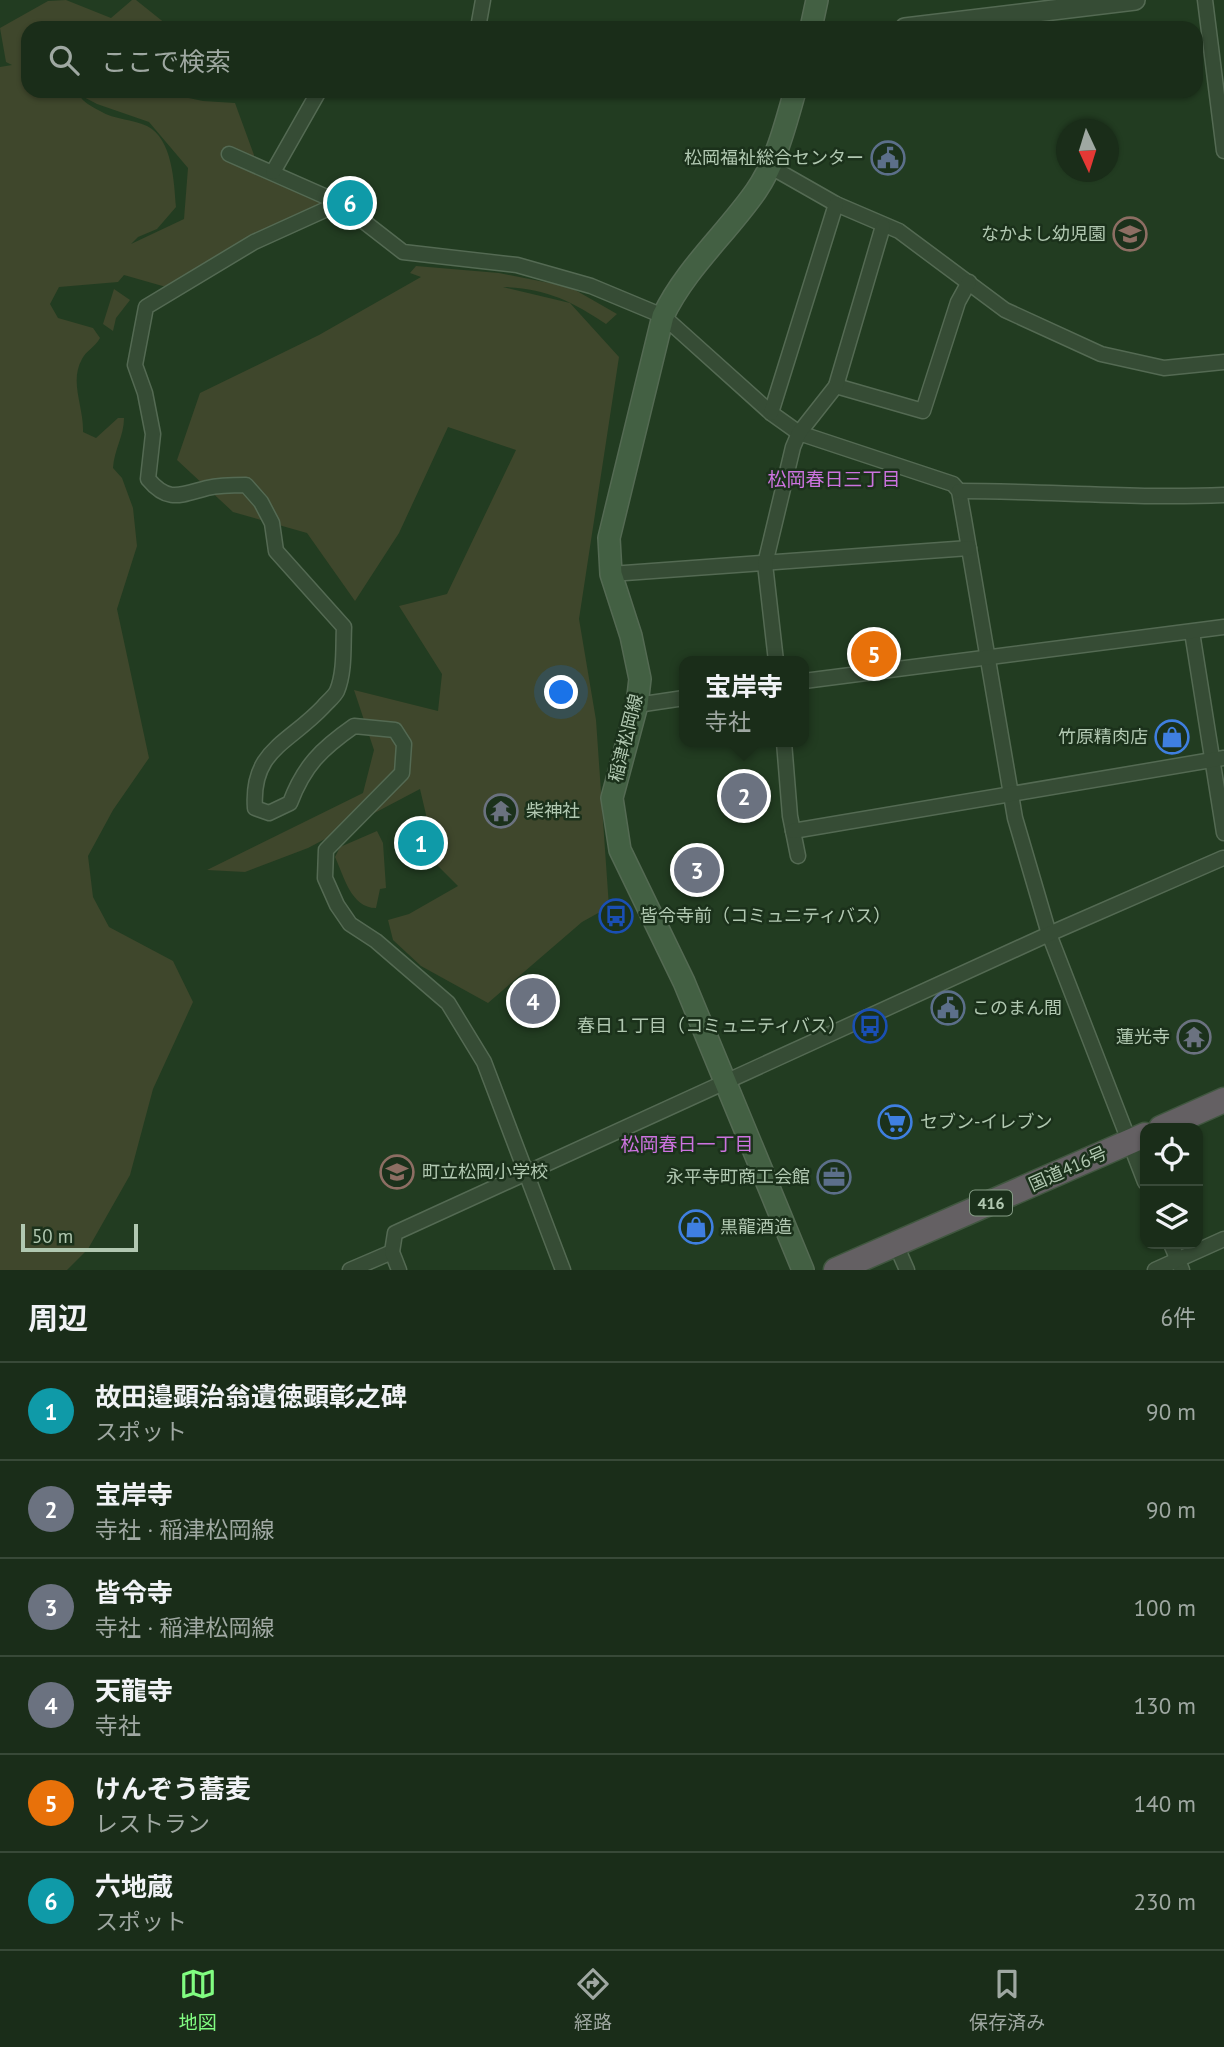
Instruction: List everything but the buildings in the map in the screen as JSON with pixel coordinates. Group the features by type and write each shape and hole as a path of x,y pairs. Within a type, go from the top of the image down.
{"highway":[{"path":"1171,1123 1224,1100"},
{"name":"国道416号","path":"836,1270 1137,1139"}],"main road":[{"path":"812,21 817,0"},
{"name":"稲津松岡線","path":"793,98 771,167 756,192 681,283 663,316 613,512 609,538 611,574 637,658 640,679 637,705 612,798 617,840 630,877 684,982 803,1270"}],"street":[{"path":"479,21 483,0"},
{"path":"962,21 1135,0"},
{"path":"1205,0 1224,151"},
{"path":"273,172 315,98"},
{"path":"229,154 340,202 404,252 517,265 591,286 663,316 771,413 799,433 953,484 959,491 1009,794 1049,934 1137,1139"},
{"path":"771,167 836,204 899,231 1005,310 1101,354 1164,368 1224,362"},
{"path":"340,202 254,242 146,307 135,365 145,393 153,434 148,479 158,491 177,496 207,488 246,485 261,502 272,523 276,551 344,626 337,692 260,764 254,787 255,808 270,813 290,803 300,776 326,746 354,726 395,730 404,744 402,773 326,850 325,878 337,905 350,924 376,941 448,1003 484,1062 563,1270"},
{"path":"771,413 779,396 836,204"},
{"path":"775,656 765,564 799,433 836,386 883,226"},
{"path":"836,386 923,411 958,302 969,282"},
{"path":"959,491 1224,495"},
{"path":"611,574 969,548"},
{"path":"809,680 1224,627"},
{"path":"1192,632 1217,760 1224,833"},
{"path":"637,705 679,699"},
{"path":"785,747 798,856"},
{"path":"793,831 1217,760"},
{"path":"399,1270 392,1252 395,1233 1049,934 1224,858"},
{"path":"1155,1270 1179,1265 1224,1239"},
{"path":"896,1245 906,1270"},
{"path":"351,1270 392,1252"}],"green space":[{"path":"66,0 111,18 132,0 136,0 162,21 21,21 21,98 81,98 106,114 147,126 156,132 167,151 176,207 157,229 138,237 131,244 184,219 188,168 149,122 86,98 189,98 235,103 258,166 340,203 173,289 124,275 118,282 59,287 50,304 58,318 93,328 100,338 84,356 78,368 77,386 83,432 96,438 118,418 124,418 113,468 122,478 133,508 137,546 117,609 149,758 113,810 88,856 93,897 109,927 173,961 193,1002 153,1089 130,1175 88,1249 67,1270 0,1270 0,67 12,65 6,62 0,28 48,1"},
{"path":"416,266 499,273 570,287 617,314 606,324 570,302 558,297 532,290 503,287 570,303 619,357 579,619 596,720 609,907 582,922 488,1003 421,966 393,940 388,920 409,914 458,886 438,866 420,789 308,848 245,872 207,870 363,793 374,750 354,690 438,711 442,674 399,606 447,594 516,450 448,427 399,533 355,601 307,533 233,512 177,460 200,393 319,335 421,277 410,273"},
{"path":"114,289 130,300 116,318 113,331 103,324"},
{"path":"377,831 383,843 386,888 380,889 376,908 367,907 354,897 335,857 340,847"}],"place":[{"name":"松岡福祉総合センター","path":"888,158"},
{"name":"六地蔵","path":"350,203"},
{"name":"なかよし幼児園","path":"1130,234"},
{"name":"けんぞう蕎麦","path":"874,654"},
{"name":"竹原精肉店","path":"1172,737"},
{"name":"宝岸寺","path":"744,796"},
{"name":"柴神社","path":"501,811"},
{"name":"故田邉顕治翁遺徳顕彰之碑","path":"421,843"},
{"name":"皆令寺","path":"697,870"},
{"name":"皆令寺前（コミュニティバス）","path":"616,916"},
{"name":"天龍寺","path":"533,1001"},
{"name":"このまん間","path":"948,1008"},
{"name":"春日１丁目（コミュニティバス）","path":"870,1026"},
{"name":"蓮光寺","path":"1194,1037"},
{"name":"セブン-イレブン","path":"895,1122"},
{"name":"町立松岡小学校","path":"397,1172"},
{"name":"永平寺町商工会館","path":"834,1177"},
{"name":"黒龍酒造","path":"696,1227"}],"district":[{"name":"松岡春日三丁目","path":"834,479"},
{"name":"松岡春日一丁目","path":"687,1144"}]}
